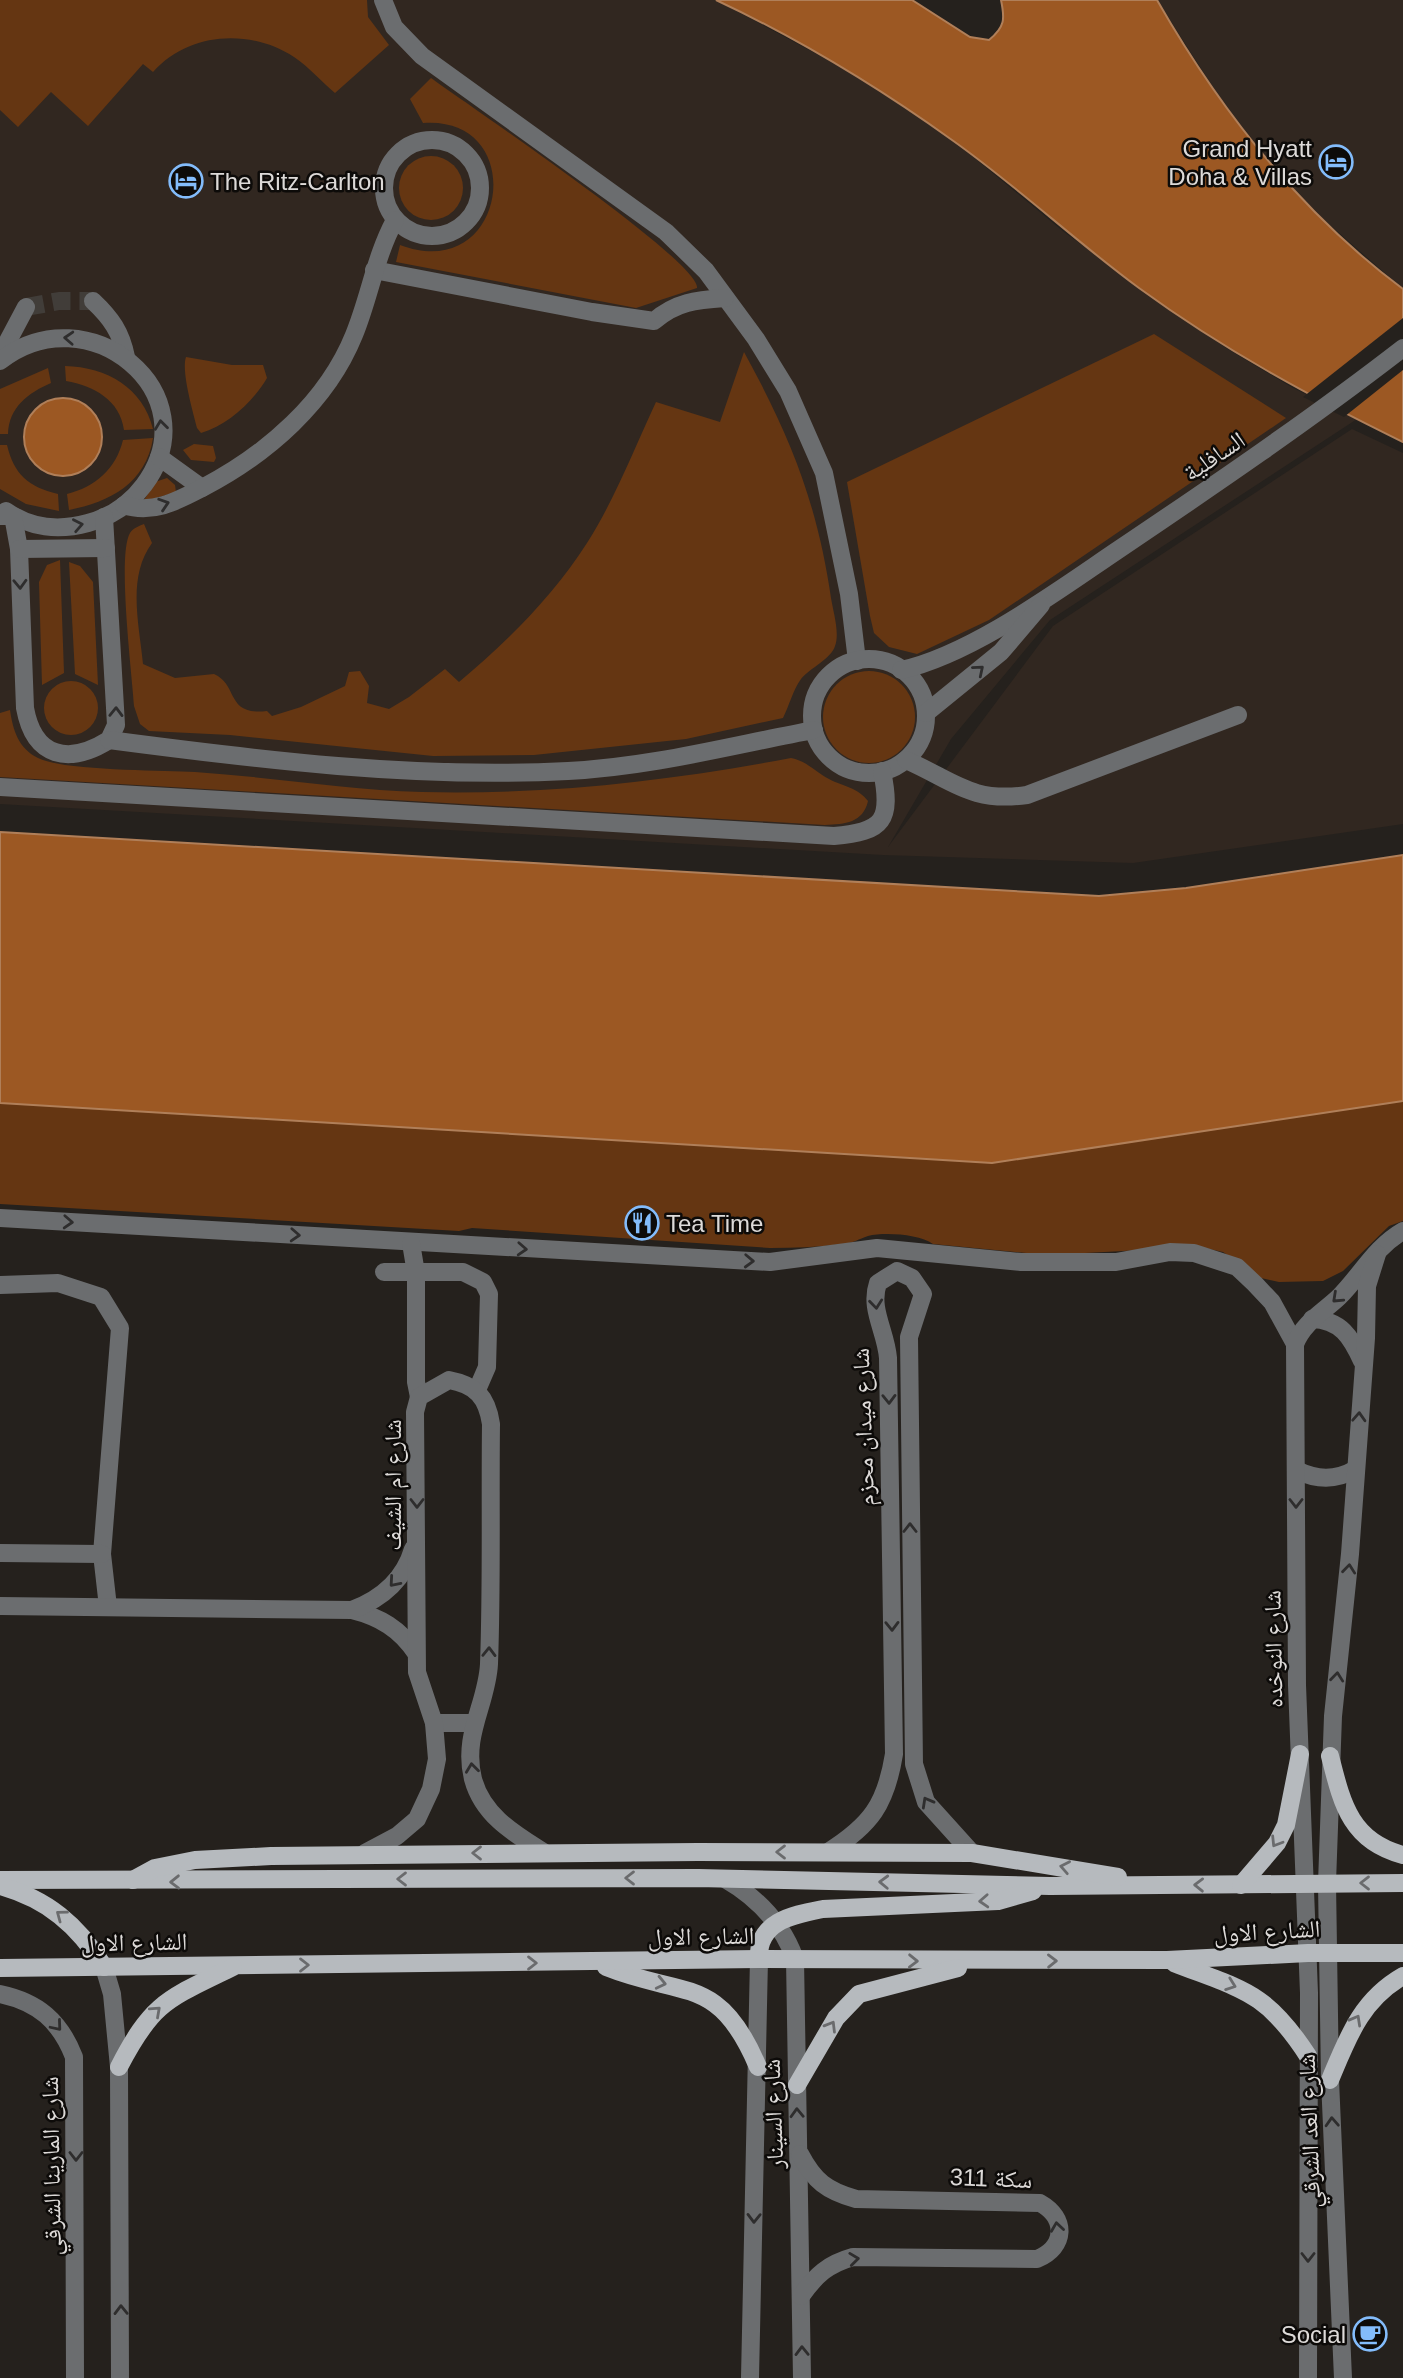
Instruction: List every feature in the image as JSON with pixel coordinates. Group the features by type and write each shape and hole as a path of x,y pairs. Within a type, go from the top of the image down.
{"main road":[{"path":"1241,1885 1277,1843 1286,1825 1300,1754"},
{"path":"1330,1756 1342,1806 1359,1829 1380,1847 1403,1855"},
{"path":"130,1882 155,1868 195,1860 365,1853 828,1852 972,1853 1157,1884"},
{"name":"الشارع الاول","path":"0,1880 130,1882 725,1879 1050,1886 1403,1883"},
{"path":"0,1886 58,1912 88,1940 104,1967"},
{"path":"759,1959 760,1942 776,1922 823,1909 998,1901 1050,1886"},
{"name":"الشارع الاول","path":"0,1968 759,1959 984,1962 1403,1953"},
{"path":"1167,1960 1245,1990 1262,2000 1284,2021 1308,2056"},
{"path":"797,2085 835,2018 859,1994 984,1962"},
{"path":"596,1963 680,1987 716,2003 744,2035 758,2067"},
{"path":"119,2067 142,2024 156,2008 236,1966"},
{"path":"1330,2080 1361,2010 1375,1995 1403,1976"}],"street":[{"path":"383,0 394,27 422,57 666,232 706,271 756,339 788,391 824,473 849,594 857,661"},
{"path":"431,141 444,142 465,154 473,164 480,188 474,212 466,222 456,230 432,236 408,230 396,220 385,201 384,189 385,176 397,155 407,147 431,141"},
{"path":"124,506 136,509 158,508 202,488 245,464 292,424 319,394 354,337 379,252 396,220"},
{"path":"374,270 592,313 654,321 670,308 689,301 725,298"},
{"path":"93,302 113,321 122,338 126,357"},
{"path":"0,356 26,307"},
{"path":"0,361 30,344 58,338 86,340 126,357 145,377 158,404 163,434 159,457 145,484 124,506 104,517 65,527 27,523 4,513"},
{"name":"السافلية","path":"901,670 929,663 951,653 1048,597 1305,424 1403,348"},
{"path":"159,457 202,488"},
{"path":"4,513 19,549 25,708 29,728 36,740 50,751 75,755 109,740 364,769 469,774 570,771 644,763 814,730"},
{"path":"104,517 116,696 116,725 109,740"},
{"path":"19,549 106,548"},
{"name":"السافلية","path":"926,713 1002,652 1048,597"},
{"path":"876,660 901,670 919,688 926,713 922,739 906,760 882,771 853,771 840,765 820,744 814,730 814,704 818,692 834,672 857,661 876,660"},
{"path":"906,760 971,794 1009,798 1027,795 1238,715"},
{"path":"0,787 834,836 860,834 877,827 885,815 887,796 882,771"},
{"path":"0,1218 770,1262 877,1248 1021,1262 1116,1262 1170,1252 1194,1253 1237,1267 1272,1303 1295,1344"},
{"path":"1295,1344 1300,1331 1338,1298 1378,1250 1403,1231"},
{"path":"411,1243 416,1273 416,1382 419,1397"},
{"path":"1327,1883 1330,1756 1356,1469 1367,1286 1378,1250"},
{"name":"شارع ميدان محزم","path":"828,1852 856,1834 872,1817 890,1778 894,1754 888,1358 884,1331 874,1302 878,1283 897,1271 912,1278 923,1294 909,1338 914,1764 926,1802 972,1853"},
{"path":"384,1272 463,1272 483,1282 489,1294 487,1367 477,1390 488,1404 491,1424 489,1664 473,1723 473,1780 489,1811 506,1829 545,1853"},
{"path":"0,1285 58,1283 101,1297 120,1328 102,1554 108,1607"},
{"path":"1312,1319 1340,1327 1354,1342 1363,1364"},
{"name":"شارع النوخده","path":"1295,1344 1300,1754 1308,1953"},
{"name":"شارع ام الشيف","path":"365,1853 397,1836 416,1819 424,1805 436,1759 434,1723 417,1672 415,1412 419,1397 449,1380 477,1390"},
{"path":"1296,1470 1311,1476 1334,1478 1356,1469"},
{"path":"352,1610 368,1604 395,1583 405,1569 416,1536"},
{"path":"0,1553 102,1554"},
{"path":"0,1606 352,1610 389,1624 407,1640 416,1653"},
{"path":"434,1723 473,1723"},
{"name":"شارع السينار","path":"725,1879 762,1905 776,1922 796,1959 802,2378"},
{"name":"شارع العد الشرقي","path":"1327,1883 1330,2080 1343,2378"},
{"name":"شارع العد الشرقي","path":"1308,1953 1308,2378"},
{"name":"شارع السينار","path":"750,2378 759,1959"},
{"path":"104,1967 112,1994 119,2067 120,2378"},
{"name":"شارع المارينا الشرقي","path":"0,1994 24,2000 41,2009 66,2037 74,2057 75,2378"},
{"name":"سكة 311","path":"800,2154 813,2178 831,2192 856,2200 1040,2203 1053,2211 1059,2223 1059,2241 1051,2253 1037,2259 853,2257 832,2263 814,2277 801,2296"}],"shaded area":[{"path":"0,0 716,0 854,74 954,141 1064,232 1226,348 1293,388 1357,419 1050,620 951,739 888,847 1053,626 1352,429 1403,453 1403,824 1133,863 883,855 0,804"},
{"path":"0,0 367,0 368,17 389,45 335,93 300,61 277,48 239,38 201,42 167,59 153,72 143,64 88,126 51,92 18,127 0,110"},
{"path":"716,0 912,0 970,37 989,40 1002,22 1001,0 1157,0 1208,81 1265,157 1330,227 1403,289 1403,442 1301,389 1203,332 1115,270 1000,176 924,120 808,47"},
{"name":"Grand Hyatt Doha & Villas","path":"1157,0 1403,0 1403,289 1305,203 1234,120"},
{"path":"431,78 623,216 688,272 697,288 636,308 396,262 400,245 436,251 464,242 483,222 492,196 492,169 480,144 457,128 423,123 410,99"},
{"path":"431,156 449,162 457,170 463,188 457,206 449,214 431,220 413,214 405,206 399,188 405,170 413,162"},
{"path":"1154,334 1286,418 989,620 917,654 889,647 874,633 847,482"},
{"path":"744,352 775,412 800,470 818,531 836,629 833,651 801,679 783,718 686,739 534,755 433,756 230,735 149,731 140,724 134,706 125,589 126,545 134,528 144,524 152,543 144,556 137,586 137,617 143,664 175,678 214,674 227,685 238,704 245,709 267,711 272,716 301,707 345,686 349,672 360,671 369,686 367,703 389,709 445,669 459,682 511,635 560,581 587,543 615,491 656,402 720,422"},
{"path":"186,357 232,365 263,365 267,378 255,396 239,412 201,433 197,428 188,392"},
{"path":"65,366 95,371 121,382 141,402 153,429 124,430 117,410 104,396 66,381"},
{"path":"48,368 51,383 21,402 12,416 8,434 0,434 0,389"},
{"path":"63,398 78,401 90,410 99,422 102,437 99,452 90,464 78,473 63,476 48,473 36,464 27,452 24,437 27,422 36,410 48,401"},
{"path":"153,438 143,467 124,488 98,502 69,510 67,494 87,487 103,475 115,460 123,440"},
{"path":"194,444 213,446 216,458 214,462 191,460 183,450"},
{"path":"0,445 7,445 14,464 24,478 38,487 58,494 59,511 26,504 0,489"},
{"path":"167,478 175,485 176,492 143,502 155,482"},
{"path":"60,560 64,673 42,685 39,582 47,565"},
{"path":"69,562 80,566 93,582 98,685 75,674"},
{"path":"869,671 895,679 907,691 915,717 907,743 895,755 869,763 843,755 831,743 823,717 831,691 843,679"},
{"path":"71,681 90,689 98,708 90,727 71,735 52,727 44,708 52,689"},
{"path":"10,710 21,744 31,754 51,762 69,765 223,774 394,791 469,792 608,785 791,758 855,790 868,801 862,814 852,821 825,825 0,777 0,713"},
{"path":"0,832 1099,896 1186,888 1403,855 1403,1101 992,1163 0,1103"},
{"path":"1403,1101 1403,1221 1389,1226 1343,1271 1323,1281 1279,1282 1261,1278 1223,1252 1200,1247 1047,1255 933,1244 911,1236 883,1234 846,1243 770,1248 472,1228 459,1231 0,1204 0,1103 992,1163"}],"pier":[{"path":"1403,318 1403,370 1344,417 1303,397"}],"tunnel":[{"path":"26,307 59,301 93,301"}],"place":[{"name":"Grand Hyatt Doha & Villas","path":"1336,162"},
{"name":"The Ritz-Carlton","path":"186,181"},
{"name":"Tea Time","path":"642,1223"},
{"name":"Social","path":"1370,2334"}]}
